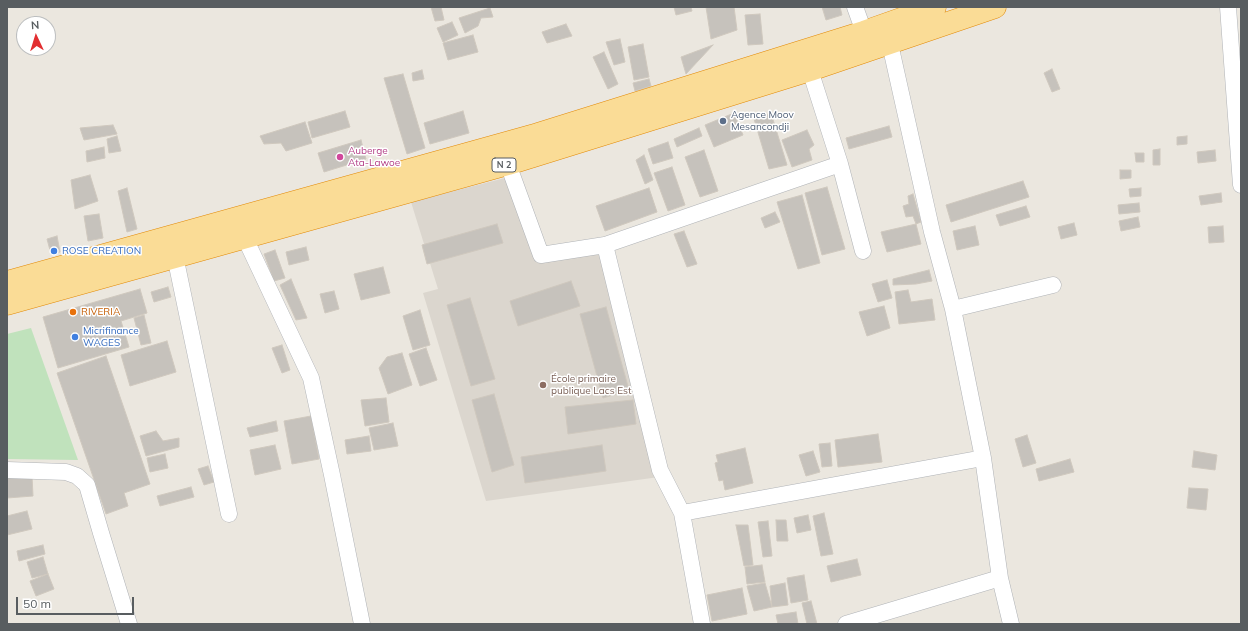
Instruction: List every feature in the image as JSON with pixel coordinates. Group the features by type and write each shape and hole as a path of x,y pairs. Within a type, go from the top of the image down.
{"highway":[{"name":"N 2","path":"7,282 538,134 864,32 935,7"},
{"name":"N 2","path":"7,304 508,164 810,70 995,7"}],"street":[{"path":"855,7 864,32"},
{"path":"1228,7 1241,185"},
{"path":"890,44 932,232 953,309 983,458 1000,578 1011,624"},
{"path":"810,70 840,164 863,251"},
{"path":"508,164 541,255 605,244 840,164"},
{"path":"246,238 311,378 362,624"},
{"path":"605,244 660,470 682,513 702,624"},
{"path":"175,256 228,514"},
{"path":"953,309 1053,286"},
{"path":"682,513 983,458"},
{"path":"7,470 66,472 77,476 88,484 100,533 129,624"},
{"path":"846,624 1000,578"}],"shaded area":[{"name":"École primaire publique Lacs Est","path":"505,178 542,259 602,254 659,477 486,501 423,293 438,289 411,202"}],"green space":[{"path":"31,328 78,460 7,459 7,334"}],"building":[{"path":"431,7 441,7 444,20 435,21"},
{"path":"674,7 691,7 692,11 676,15"},
{"path":"706,7 734,7 737,30 711,39"},
{"path":"822,7 840,7 842,15 826,20"},
{"path":"490,8 493,17 481,18 478,26 465,33 459,18"},
{"path":"760,14 763,44 748,45 745,15"},
{"path":"452,22 458,35 443,42 437,28"},
{"path":"566,24 572,36 547,43 542,32"},
{"path":"473,35 478,52 448,60 443,43"},
{"path":"620,39 625,62 614,65 606,42"},
{"path":"643,44 649,77 634,80 628,47"},
{"path":"713,45 686,74 681,57"},
{"path":"604,52 618,84 608,89 593,57"},
{"path":"1052,69 1060,89 1052,92 1044,73"},
{"path":"422,70 424,79 413,81 412,73"},
{"path":"403,74 425,148 407,154 384,78"},
{"path":"649,79 651,86 635,91 633,83"},
{"path":"345,111 350,127 312,138 308,122"},
{"path":"463,111 469,133 430,144 424,123"},
{"path":"734,113 743,135 714,147 705,125"},
{"path":"771,113 787,165 769,169 754,119"},
{"path":"305,122 312,143 286,151 281,143 264,144 260,136"},
{"path":"113,125 117,134 84,140 80,128"},
{"path":"889,126 892,137 849,149 846,138"},
{"path":"699,128 702,136 677,147 674,139"},
{"path":"807,130 814,145 809,149 812,160 792,167 782,140"},
{"path":"117,136 121,151 109,153 107,139"},
{"path":"1187,136 1187,144 1177,145 1177,137"},
{"path":"361,140 366,159 324,172 318,153"},
{"path":"668,142 673,158 653,164 648,149"},
{"path":"104,147 105,158 87,162 86,151"},
{"path":"1160,149 1160,165 1153,165 1153,150"},
{"path":"704,150 718,191 700,197 685,157"},
{"path":"1215,150 1216,161 1198,163 1197,152"},
{"path":"1135,153 1144,153 1144,162 1136,162"},
{"path":"644,155 653,180 645,184 636,160"},
{"path":"672,167 685,205 668,211 654,173"},
{"path":"1120,170 1131,170 1131,178 1120,179"},
{"path":"90,175 98,201 75,209 71,180"},
{"path":"1023,181 1029,197 951,222 946,205"},
{"path":"827,187 845,249 822,255 805,193"},
{"path":"127,188 137,229 127,232 118,191"},
{"path":"649,188 657,212 605,231 596,206"},
{"path":"1141,188 1141,196 1130,197 1129,189"},
{"path":"1221,193 1222,202 1201,205 1199,196"},
{"path":"913,194 921,222 916,224 913,216 906,217 903,206 909,204 908,196"},
{"path":"802,195 820,263 798,269 777,202"},
{"path":"1139,203 1140,212 1119,214 1118,205"},
{"path":"1026,206 1030,217 1000,226 996,215"},
{"path":"775,212 780,222 765,228 761,218"},
{"path":"99,214 103,238 88,241 84,216"},
{"path":"1138,217 1140,227 1121,231 1119,221"},
{"path":"1074,223 1077,235 1061,239 1058,227"},
{"path":"497,224 503,243 427,264 422,245"},
{"path":"916,224 921,244 887,252 881,232"},
{"path":"975,226 979,245 957,250 953,231"},
{"path":"1223,226 1224,242 1209,243 1208,227"},
{"path":"684,231 697,264 687,267 674,234"},
{"path":"57,236 60,252 51,254 47,239"},
{"path":"306,247 309,260 289,265 286,252"},
{"path":"275,250 285,278 274,281 264,254"},
{"path":"383,267 390,293 361,300 354,274"},
{"path":"929,270 932,281 916,284 893,285 893,279"},
{"path":"291,279 307,318 296,320 280,285"},
{"path":"887,280 892,298 878,302 872,284"},
{"path":"571,281 580,306 518,326 510,301"},
{"path":"168,287 171,297 154,302 151,292"},
{"path":"140,289 147,313 121,321 129,347 58,368 43,317"},
{"path":"908,290 911,302 932,299 935,320 899,324 895,292"},
{"path":"334,291 339,309 325,313 320,294"},
{"path":"470,298 495,379 471,386 447,305"},
{"path":"884,306 890,328 867,336 859,312"},
{"path":"606,307 629,390 603,398 580,314"},
{"path":"420,310 430,345 413,350 403,316"},
{"path":"144,315 151,343 141,345 134,318"},
{"path":"167,341 176,372 130,386 121,355"},
{"path":"282,345 290,370 282,373 272,348"},
{"path":"426,348 437,380 420,386 409,354"},
{"path":"402,353 412,385 388,394 379,368 387,357"},
{"path":"106,356 150,484 124,493 128,506 106,514 57,373"},
{"path":"494,394 514,465 492,472 472,400"},
{"path":"386,398 389,422 365,426 361,400"},
{"path":"633,400 636,424 568,434 565,407"},
{"path":"311,416 319,459 292,464 284,421"},
{"path":"276,421 278,431 250,437 247,428"},
{"path":"393,423 398,446 374,450 369,428"},
{"path":"156,431 163,441 179,438 179,447 146,456 140,436"},
{"path":"878,434 882,462 838,467 835,440"},
{"path":"1027,435 1036,463 1023,467 1015,439"},
{"path":"369,436 371,451 347,454 345,440"},
{"path":"830,443 832,466 822,467 819,444"},
{"path":"275,445 281,469 255,475 250,450"},
{"path":"602,445 606,471 525,483 521,457"},
{"path":"745,448 753,483 725,490 723,480 719,481 715,463 718,462 716,455"},
{"path":"813,451 820,472 806,476 799,455"},
{"path":"1194,451 1217,455 1215,470 1192,467"},
{"path":"165,454 168,468 150,472 147,458"},
{"path":"1070,459 1074,472 1039,481 1036,469"},
{"path":"208,466 214,482 204,485 198,469"},
{"path":"32,476 33,496 7,498 7,478"},
{"path":"191,487 194,497 160,506 157,496"},
{"path":"1189,488 1208,489 1206,510 1187,508"},
{"path":"27,511 32,529 7,535 7,516"},
{"path":"824,513 833,554 821,556 813,516"},
{"path":"808,515 811,530 797,533 794,518"},
{"path":"776,520 786,520 788,541 777,541"},
{"path":"768,521 772,556 763,557 758,522"},
{"path":"736,525 748,525 753,565 744,566"},
{"path":"43,545 45,554 19,561 17,551"},
{"path":"43,557 48,574 32,578 27,562"},
{"path":"857,559 861,575 831,582 827,566"},
{"path":"762,565 765,582 747,584 745,567"},
{"path":"48,574 54,589 36,596 30,581"},
{"path":"804,575 808,600 791,603 787,578"},
{"path":"765,583 772,607 754,611 747,586"},
{"path":"785,583 788,605 772,607 770,586"},
{"path":"742,588 747,614 712,621 707,595"},
{"path":"811,601 817,624 807,624 802,603"},
{"path":"796,612 798,624 778,624 776,615"}],"place":[{"name":"Agence Moov Mesancondji","path":"723,121"},
{"name":"Auberge Ata-Lawoe","path":"340,157"},
{"name":"ROSE CREATION","path":"54,251"},
{"name":"RIVERIA","path":"73,312"},
{"name":"Micrifinance WAGES","path":"75,337"},
{"name":"École primaire publique Lacs Est","path":"543,385"}]}
